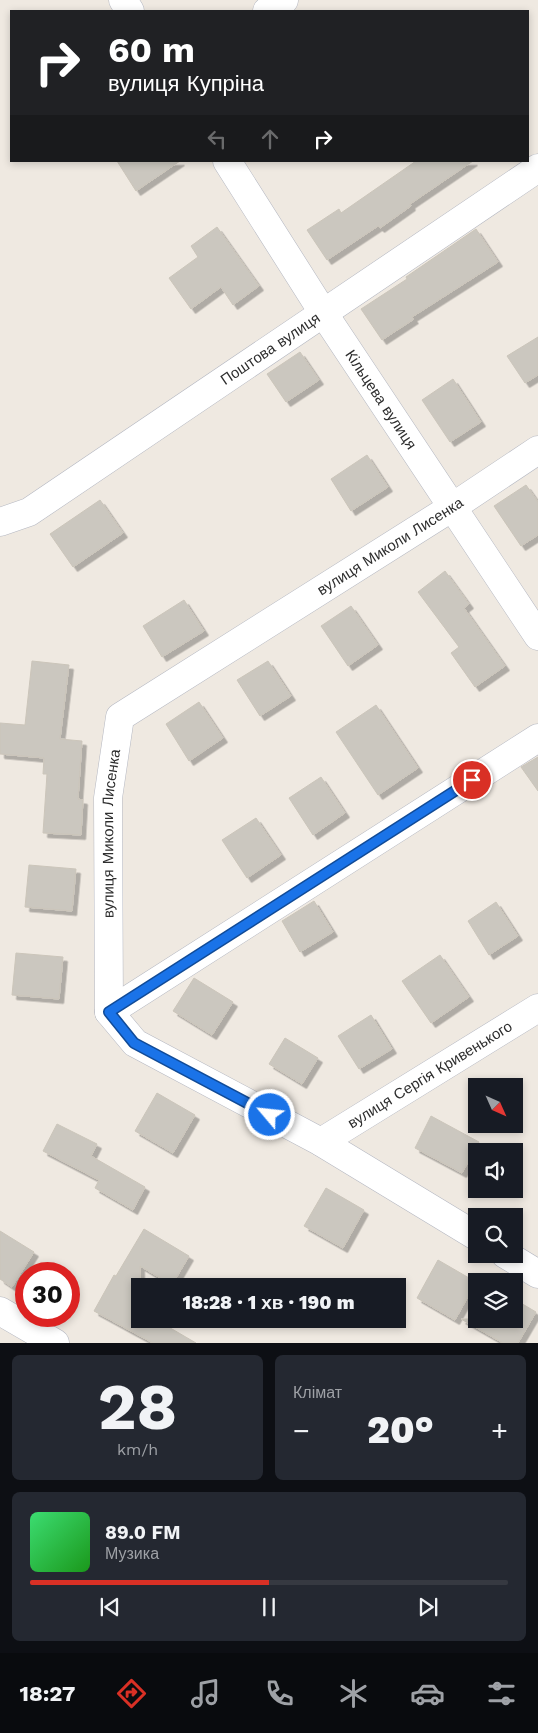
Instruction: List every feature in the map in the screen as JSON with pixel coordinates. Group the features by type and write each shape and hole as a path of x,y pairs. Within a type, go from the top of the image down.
{"street":[{"path":"269,10 284,0"},
{"name":"Кільцева вулиця","path":"228,162 451,508 538,636"},
{"name":"Поштова вулиця","path":"0,522 29,512 538,168"},
{"name":"вулиця Миколи Лисенка","path":"109,1012 108,798 120,717 451,508 538,450"},
{"path":"468,1231 321,1142 134,1043 109,1012 538,738"},
{"name":"вулиця Сергія Кривенького","path":"321,1142 538,1008"},
{"path":"520,1263 538,1274"},
{"path":"0,1311 55,1343"}],"building":[{"path":"118,162 179,162 136,191"},
{"path":"415,162 472,162 410,204 411,206 380,228 378,226 327,260 307,230 339,209 341,213"},
{"path":"217,227 259,286 233,305 221,287 191,309 169,278 198,257 191,246"},
{"path":"476,229 498,262 412,317 414,319 382,340 361,309 407,279 406,277"},
{"path":"538,337 538,375 525,383 507,356"},
{"path":"300,352 319,380 286,402 267,374"},
{"path":"453,379 481,422 450,442 422,400"},
{"path":"367,455 388,487 351,511 331,479"},
{"path":"526,485 538,502 538,535 521,546 494,506"},
{"path":"100,500 123,533 73,567 50,534"},
{"path":"445,571 469,604 464,608 505,666 475,687 451,653 459,647 418,592"},
{"path":"184,600 204,631 162,657 143,626"},
{"path":"351,606 378,645 348,666 321,626"},
{"path":"32,661 69,665 60,739 82,741 78,799 83,800 81,835 43,833 47,774 43,774 44,758 0,754 0,723 25,725"},
{"path":"268,661 291,696 260,716 237,680"},
{"path":"199,702 223,738 189,761 166,724"},
{"path":"376,705 418,768 378,795 336,732"},
{"path":"538,757 538,791 521,767"},
{"path":"321,777 345,813 313,835 289,798"},
{"path":"256,818 281,855 247,878 222,840"},
{"path":"29,865 76,869 72,911 25,907"},
{"path":"314,901 333,932 300,952 282,921"},
{"path":"496,902 518,936 489,955 468,921"},
{"path":"16,953 63,957 59,999 12,995"},
{"path":"440,955 469,997 431,1023 402,981"},
{"path":"194,978 233,1002 212,1035 173,1011"},
{"path":"371,1015 392,1049 359,1069 338,1036"},
{"path":"285,1038 318,1058 302,1084 269,1064"},
{"path":"157,1093 195,1115 173,1153 135,1131"},
{"path":"431,1116 479,1142 468,1143 468,1162 462,1173 415,1148"},
{"path":"57,1124 97,1144 91,1156 145,1187 133,1210 95,1188 99,1180 43,1151"},
{"path":"326,1188 364,1210 343,1248 304,1226"},
{"path":"144,1229 189,1256 176,1278 160,1278 140,1266 140,1278 131,1278 131,1328 170,1328 196,1343 153,1343 94,1311 114,1275 116,1276"},
{"path":"0,1231 34,1252 28,1262 15,1262 15,1282 12,1287 0,1279"},
{"path":"438,1260 468,1277 468,1296 455,1320 417,1298"},
{"path":"523,1304 536,1312 518,1343 503,1343 477,1328 523,1328"}],"route":[{"path":"270,1115 134,1043 109,1012 472,780"}]}
